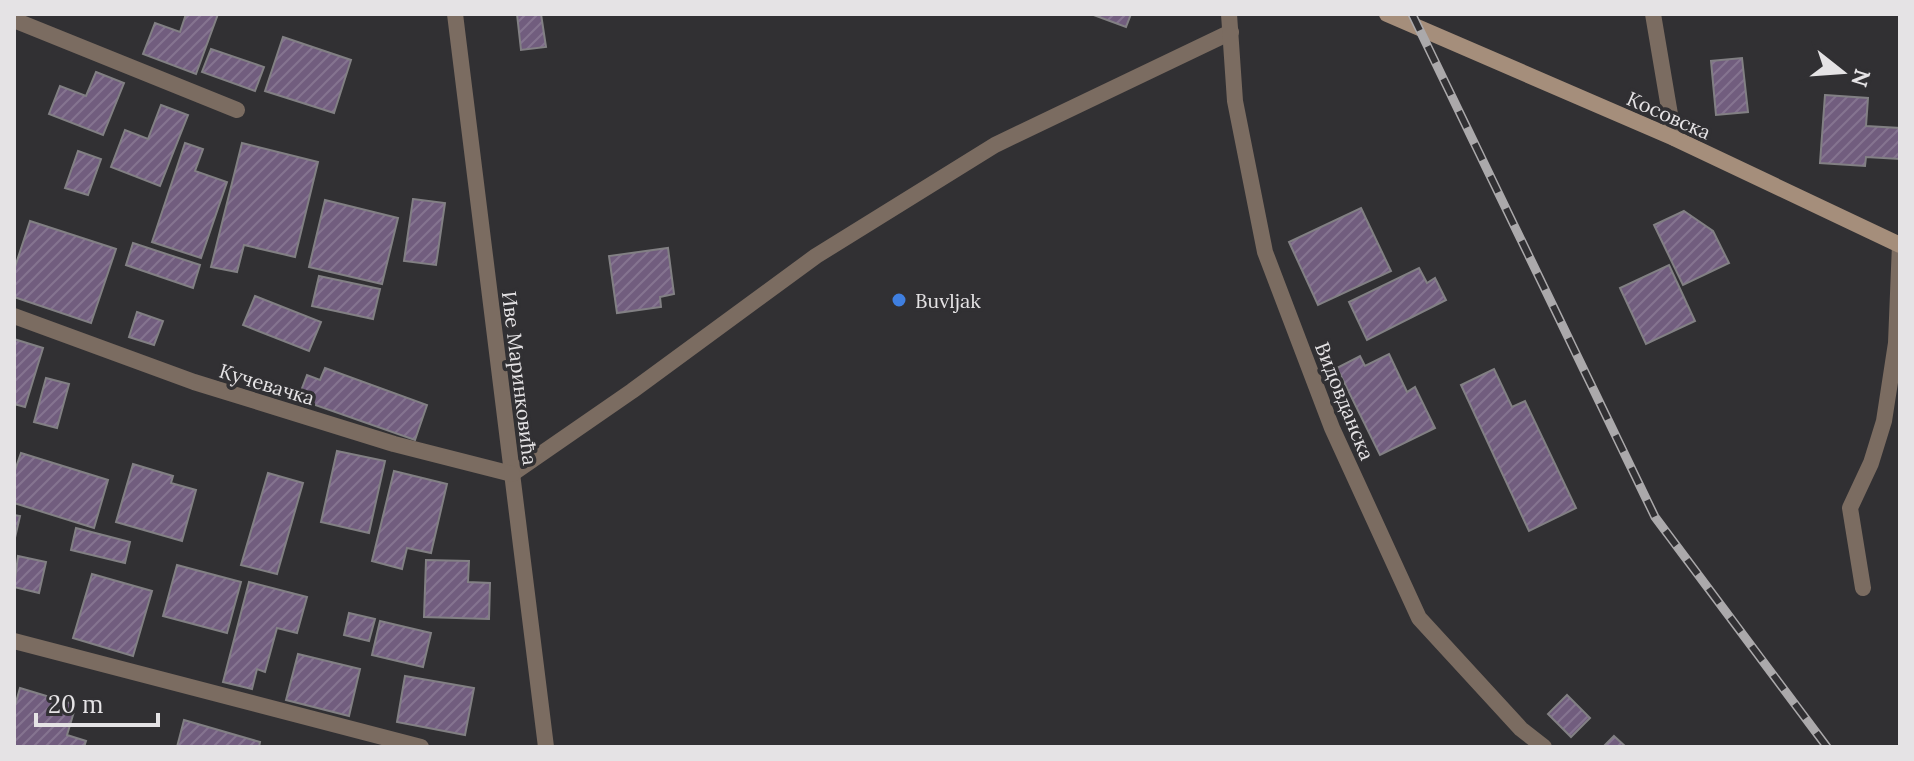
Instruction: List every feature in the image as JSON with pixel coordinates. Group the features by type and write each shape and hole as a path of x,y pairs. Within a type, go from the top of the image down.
{"main road":[{"name":"Косовска","path":"1387,14 1674,138 1900,245"}],"street":[{"name":"Иве Маринковића","path":"455,14 546,747"},
{"name":"Видовданска","path":"1229,14 1235,101 1265,252 1332,428 1419,618 1521,729 1544,747"},
{"path":"1653,14 1674,138"},
{"path":"14,20 237,110"},
{"path":"512,474 632,391 816,256 983,153 1231,32"},
{"path":"1863,588 1850,508 1871,463 1884,421 1896,343 1900,245"},
{"name":"Кучевачка","path":"14,316 208,386 394,444 512,474"},
{"path":"14,641 421,747"}],"building":[{"path":"186,14 218,14 196,74 143,54 155,23 180,32"},
{"path":"517,14 541,14 546,47 521,50"},
{"path":"1091,14 1131,14 1126,27"},
{"path":"283,37 351,60 334,113 265,91"},
{"path":"211,49 264,67 255,91 202,72"},
{"path":"1742,58 1748,112 1716,115 1711,61"},
{"path":"96,72 124,83 103,135 49,114 60,86 86,96"},
{"path":"1825,95 1868,98 1866,126 1900,128 1900,159 1866,157 1865,166 1820,163"},
{"path":"161,105 188,115 160,186 111,167 125,130 148,139"},
{"path":"185,143 203,149 195,171 227,182 201,258 152,242"},
{"path":"242,143 318,162 295,257 244,245 237,272 211,267"},
{"path":"78,151 101,159 88,195 65,188"},
{"path":"413,199 445,203 436,265 404,261"},
{"path":"325,200 398,218 382,284 309,267"},
{"path":"1361,208 1391,271 1318,305 1289,242"},
{"path":"1684,211 1713,231 1729,263 1683,285 1654,225"},
{"path":"30,221 116,249 91,323 14,297 14,270"},
{"path":"133,243 200,265 193,288 126,265"},
{"path":"668,248 674,294 660,297 661,307 617,313 609,256"},
{"path":"1669,265 1695,321 1646,344 1620,288"},
{"path":"1419,268 1427,283 1435,278 1446,300 1367,340 1349,302"},
{"path":"319,276 380,289 373,319 312,306"},
{"path":"255,296 321,322 309,351 243,325"},
{"path":"137,312 163,321 154,345 129,337"},
{"path":"14,339 43,348 25,407 14,404"},
{"path":"1389,354 1407,392 1415,387 1435,428 1380,455 1337,368 1360,356 1365,366"},
{"path":"325,368 427,405 415,440 298,399 307,375 320,380"},
{"path":"1494,369 1512,407 1525,401 1576,508 1529,531 1461,385"},
{"path":"46,378 69,384 57,428 34,422"},
{"path":"337,451 385,461 369,533 321,522"},
{"path":"21,453 108,480 94,528 14,503 14,473"},
{"path":"133,464 173,476 171,483 196,490 182,541 116,522"},
{"path":"394,471 447,484 431,553 407,548 402,569 372,561"},
{"path":"268,473 303,483 277,574 241,565"},
{"path":"14,515 20,516 14,542"},
{"path":"76,528 130,542 125,563 71,550"},
{"path":"18,556 46,562 39,593 14,587"},
{"path":"426,560 469,561 468,582 490,583 489,619 424,617"},
{"path":"177,565 241,582 227,633 163,616"},
{"path":"92,574 152,591 133,656 73,638"},
{"path":"249,582 307,597 297,633 277,628 265,672 257,669 252,689 223,682"},
{"path":"349,613 375,619 369,641 344,635"},
{"path":"380,621 431,633 423,667 372,655"},
{"path":"298,654 360,669 349,716 286,700"},
{"path":"405,676 474,688 465,735 397,722"},
{"path":"20,688 76,705 67,735 86,741 84,747 14,747 14,709"},
{"path":"1567,695 1590,718 1571,737 1548,714"},
{"path":"184,720 260,742 259,747 177,747"},
{"path":"1614,736 1626,747 1603,747"}],"railway":[{"path":"1412,14 1655,517 1827,747"}],"place":[{"name":"Buvljak","path":"899,300"}]}
